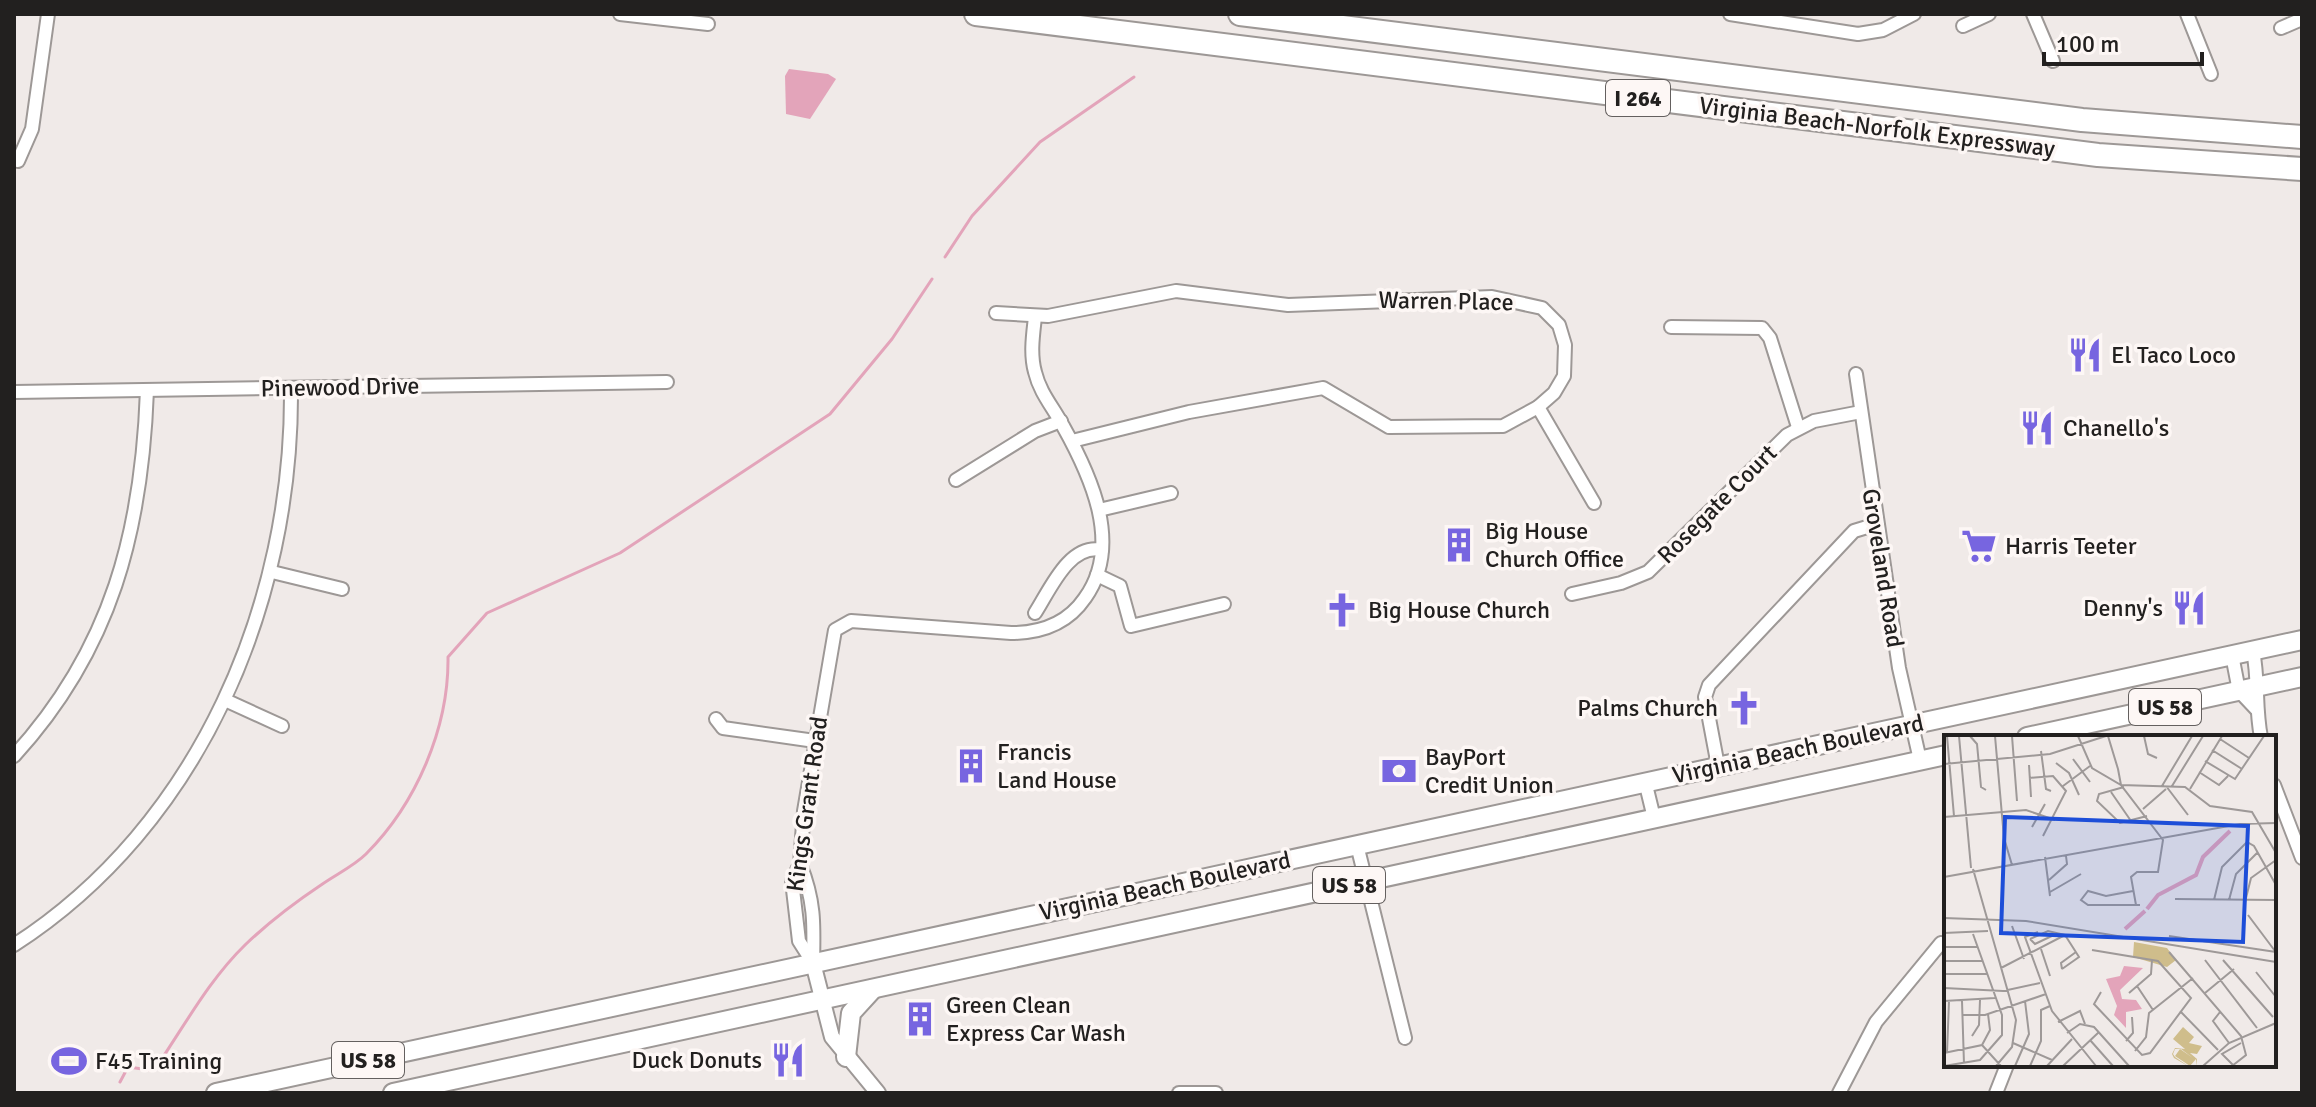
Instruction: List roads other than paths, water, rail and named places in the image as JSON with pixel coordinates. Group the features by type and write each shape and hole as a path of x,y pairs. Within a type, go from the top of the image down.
{"highway":[{"name":"Virginia Beach-Norfolk Expressway","path":"976,14 2098,155 2302,169"},
{"name":"Virginia Beach-Norfolk Expressway","path":"1240,14 2082,120 2302,137"}],"main road":[{"name":"Virginia Beach Boulevard","path":"227,1092 2302,640"},
{"name":"US 58","path":"2036,735 2302,677"},
{"name":"Virginia Beach Boulevard","path":"393,1093 1944,755"},
{"path":"846,1057 851,1013 875,987"}],"street":[{"path":"18,161 32,129 48,14"},
{"path":"620,14 708,24"},
{"path":"1730,14 1776,23 1871,33 1914,14"},
{"path":"1776,23 1789,14"},
{"path":"1963,26 1989,14"},
{"path":"2033,14 2053,61"},
{"path":"2187,14 2211,74"},
{"path":"2281,28 2302,19"},
{"name":"Warren Place","path":"996,313 1035,317 1176,291 1288,305 1402,298 1514,299 1531,303 1550,314 1561,330 1565,345 1564,376 1554,393 1538,407 1503,426 1401,429 1377,421 1323,388 1189,412 1072,441"},
{"path":"1035,317 1034,371 1047,402 1072,441 1099,510 1102,550 1097,575 1120,586 1131,626 1224,604"},
{"path":"1671,327 1762,328 1770,338 1798,427"},
{"name":"Groveland Road","path":"1856,374 1899,668 1920,760"},
{"name":"Pinewood Drive","path":"14,392 667,382"},
{"path":"14,945 72,900 122,852 179,779 225,700 252,638 272,572 290,464 291,388"},
{"path":"14,756 76,673 110,602 123,566 141,487 147,390"},
{"path":"1538,407 1594,503"},
{"name":"Rosegate Court","path":"1572,594 1637,578 1659,564 1782,439 1798,427 1861,412"},
{"path":"956,480 1035,431 1061,421"},
{"path":"1099,510 1171,493"},
{"path":"1718,766 1705,697 1709,685 1854,531 1877,524"},
{"path":"1035,613 1074,556 1089,549 1102,550"},
{"path":"272,572 342,589"},
{"name":"Kings Grant Road","path":"878,1093 832,1037 813,963 799,944 794,911 792,881 800,864 832,637 844,622 1011,633 1035,631 1051,627 1075,610 1097,575"},
{"path":"2253,651 2260,687 2256,709 2261,735"},
{"path":"2232,655 2239,691 2256,709"},
{"path":"225,700 282,726"},
{"path":"716,719 723,728 815,741"},
{"path":"1645,781 1654,818"},
{"path":"2276,790 2302,858"},
{"path":"1357,845 1405,1038"},
{"path":"800,864 808,886 816,937 813,963"},
{"path":"1840,1093 1876,1022 1941,943"},
{"path":"1996,1093 2006,1067"},
{"path":"1179,1093 1216,1093"}],"waterway":[{"path":"945,257 972,216 1040,142 1134,77"},
{"path":"120,1082 128,1067 150,1070 159,1063 210,987 245,945 291,906 361,858 384,834 414,788 436,737 443,711 448,657 487,613 620,553 830,414 892,339 932,279"}],"place":[{"name":"El Taco Loco","path":"2085,355"},
{"name":"Chanello's","path":"2037,428"},
{"name":"Big House Church Office","path":"1459,545"},
{"name":"Harris Teeter","path":"1979,546"},
{"name":"Denny's","path":"2189,608"},
{"name":"Big House Church","path":"1342,610"},
{"name":"Palms Church","path":"1744,708"},
{"name":"Francis Land House","path":"971,766"},
{"name":"BayPort Credit Union","path":"1399,771"},
{"name":"Green Clean Express Car Wash","path":"920,1019"},
{"name":"Duck Donuts","path":"788,1060"},
{"name":"F45 Training","path":"69,1061"}]}
